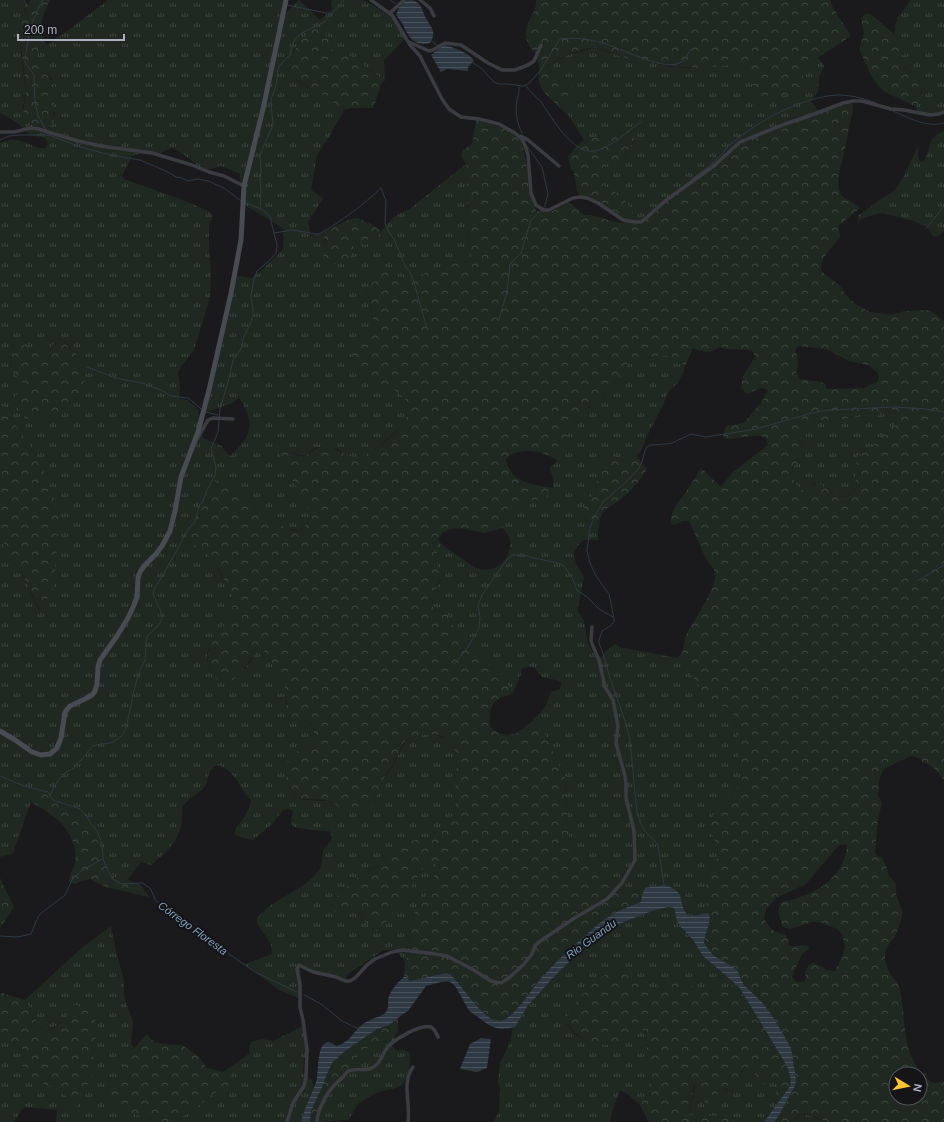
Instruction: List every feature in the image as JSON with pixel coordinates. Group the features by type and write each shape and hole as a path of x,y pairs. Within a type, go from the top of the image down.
{"main road":[{"path":"0,732 32,752 41,755 50,754 57,748 61,738 65,712 70,706 92,695 95,691 100,660 117,636 134,606 137,597 138,578 140,572 156,554 167,538 181,477 194,444 209,390 231,293 240,250 244,186 263,108 286,0"}],"street":[{"path":"371,0 390,13 408,42 420,56 442,99 452,112 461,117 479,119 499,124 527,139 559,166"},
{"path":"390,13 404,0"},
{"path":"420,0 430,8 434,16"},
{"path":"408,42 429,51 445,43 461,46 502,70 515,70 528,65 534,61 541,45"},
{"path":"515,133 522,139 526,148 531,193 536,204 541,209 548,210 573,198 580,197 598,203 623,220 638,222 643,221 665,201 715,165 740,142 843,103 862,101 891,109 930,115 944,112"},
{"path":"0,132 14,132 31,128 101,146 152,153 192,164 209,172 224,176 244,186"},
{"path":"194,444 208,420 213,418 233,419"},
{"path":"287,1122 293,1103 304,1086 306,1074 307,1050 300,1008 299,964 313,972 349,981 355,978 375,959 388,953 403,950 447,956 491,981 496,983 502,982 524,964 539,942 573,919 605,901 622,883 635,860 634,831 626,798 626,780 616,743 618,726 613,700 606,687 598,658 592,644 592,627"},
{"path":"317,1122 319,1112 328,1093 348,1071 355,1069 369,1070 373,1068 379,1062 387,1048 403,1036 419,1028 431,1028 435,1031 438,1037"},
{"path":"408,1122 407,1088 409,1076 414,1067"}],"green space":[{"path":"0,0 25,0 28,5 25,9 20,32 26,92 23,107 30,124 36,127 55,115 53,105 55,87 51,78 40,67 38,62 38,52 41,48 74,26 108,0 285,0 282,9 287,12 299,0 320,20 332,9 332,0 363,0 390,15 405,39 384,60 385,81 348,54 335,53 332,48 331,39 312,28 293,51 296,80 344,110 317,155 311,190 323,198 308,222 311,235 322,233 326,244 324,250 352,253 354,243 377,238 395,216 411,208 466,164 469,245 472,261 449,263 436,270 411,279 392,275 367,288 374,325 356,344 357,369 368,380 396,391 405,398 409,411 403,425 371,452 357,458 346,455 338,449 317,447 303,455 300,455 282,446 312,517 312,522 307,524 299,532 297,530 286,528 257,511 249,497 185,540 199,548 211,558 218,567 218,571 229,588 233,599 233,607 227,622 212,642 209,649 207,657 210,672 235,678 246,668 255,654 262,650 267,653 285,688 287,694 286,706 297,723 306,720 314,729 312,741 285,773 291,790 297,798 304,800 327,801 344,808 373,805 383,780 393,766 403,745 410,738 422,735 435,735 446,738 453,745 458,771 455,792 456,817 424,840 415,840 386,862 364,873 342,890 331,906 341,912 356,910 361,914 365,921 425,858 433,862 436,865 432,886 414,914 408,930 411,950 405,962 396,950 393,949 382,951 348,974 344,982 300,967 302,988 298,998 279,990 245,964 272,954 271,944 257,923 257,918 271,905 304,885 314,876 320,869 323,850 331,841 332,836 329,831 294,827 291,823 293,811 288,809 283,810 272,824 253,840 240,837 235,834 235,829 247,812 251,800 231,773 217,765 211,770 207,783 203,789 184,805 182,810 182,823 173,843 161,857 151,865 141,862 123,883 109,871 104,863 98,842 87,820 76,809 55,793 30,791 29,795 31,802 13,853 0,857 0,534 4,542 5,556 22,572 39,611 54,587 35,455 0,403 0,143 8,140 17,140 35,147 46,148 48,143 45,138 31,135 16,122 0,113","holes":["171,148 177,150 195,163 200,169 205,171 220,166 240,174 242,203 284,229 283,249 269,263 252,278 235,276 206,412 232,403 239,398 245,408 249,419 249,431 243,442 230,456 222,446 203,438 198,410 188,400 179,399 180,387 178,372 194,350 210,297 211,274 209,223 211,222 212,216 210,212 183,200 124,179 122,176 132,156 137,154 149,154 155,156","13,338 39,353 49,350 60,339 65,342 76,357 85,380 78,397 58,412 50,414 12,400 26,386 11,369"]},
{"path":"31,0 50,0 44,12 41,27 43,39 47,45 43,46 39,50 38,56 41,68 52,80 54,85 54,120 51,126 41,129 28,122 24,114 26,91 20,33 25,11"},
{"path":"536,0 830,0 833,8 851,36 802,68 804,83 761,110 749,72 742,66 729,65 708,68 667,65 626,58 594,48 577,51 548,65 549,69 554,75 574,87 578,95 576,101 558,106 541,88 537,54 528,44 526,36 529,20 535,10"},
{"path":"911,0 944,0 944,112 935,114 916,113 917,101 922,92 918,75 906,68 900,60 900,54 904,43 894,34 897,18"},
{"path":"866,13 872,15 904,43 906,51 904,55 900,56 902,63 908,70 918,75 922,85 917,107 883,91 873,79 859,49 864,33 861,19"},
{"path":"312,28 320,30 331,39 333,51 340,54 348,54 385,81 382,82 373,108 351,108 344,110 282,71 296,48"},
{"path":"592,48 672,67 692,68 729,65 742,66 749,72 761,110 802,68 818,57 824,66 819,77 818,92 811,101 820,113 725,157 652,213 644,223 637,224 622,194 608,189 600,179 603,169 607,163 618,162 625,159 634,141 632,130 584,140 569,116 558,106 568,104 574,87 554,75 549,69 548,65 568,55"},
{"path":"844,103 852,103 853,110 839,173 838,184 840,193 860,208 838,226 840,237 824,257 821,271 840,286 854,303 870,312 891,315 905,311 926,310 931,311 944,321 944,781 933,767 923,763 921,759 913,756 884,769 879,781 878,795 882,803 878,819 875,852 877,856 882,858 889,876 896,884 896,894 902,911 897,932 887,947 885,959 888,969 899,986 907,1043 910,1054 917,1066 888,1066 888,1106 928,1106 928,1079 930,1082 936,1083 944,1081 944,1122 826,1122 807,1114 800,1114 796,1118 796,1122 774,1122 795,1086 791,1048 762,1002 744,985 741,977 714,956 704,943 710,916 706,908 707,895 705,890 708,873 717,860 718,849 710,826 718,806 742,784 742,778 739,766 737,728 733,715 725,708 701,697 698,693 699,685 690,672 677,658 682,653 686,635 708,597 714,584 715,577 714,569 706,559 689,521 683,521 674,525 671,524 671,519 673,510 701,468 721,487 733,472 768,445 766,438 757,436 726,439 723,436 726,426 744,423 763,400 768,390 761,388 747,394 741,388 743,376 755,357 752,350 719,347 710,352 700,351 693,348 685,367 679,360 666,355 640,360 631,360 611,387 597,402 577,414 557,460 545,454 531,451 517,452 506,459 508,467 517,478 538,486 554,488 542,501 523,501 513,505 499,519 503,528 484,533 460,528 450,529 442,533 438,539 436,561 441,578 437,588 429,593 427,601 434,608 448,615 457,634 468,648 498,673 507,683 512,694 499,699 492,705 490,712 490,727 501,734 506,735 516,733 531,722 541,726 565,778 569,843 618,888 626,891 637,892 642,895 641,902 621,910 607,918 572,947 546,973 518,1008 507,1018 497,1021 485,1014 450,974 446,973 410,981 404,977 405,962 411,950 408,930 414,914 432,886 436,865 433,862 425,858 422,871 379,932 368,925 359,912 351,910 335,912 331,909 334,900 342,890 364,873 386,862 408,842 424,840 456,817 455,793 457,766 454,749 450,742 444,737 435,735 419,735 407,740 402,745 394,763 384,778 374,804 367,811 362,813 349,811 328,801 297,798 287,780 287,762 291,756 298,751 310,746 314,732 310,723 306,720 294,724 287,721 285,716 287,700 285,688 267,653 262,650 258,652 235,679 228,682 217,679 211,672 208,665 210,647 232,611 233,598 218,567 214,562 203,551 185,540 202,503 215,480 249,497 257,511 286,528 299,532 307,524 312,522 312,517 275,447 284,447 296,455 301,456 318,448 330,447 347,455 360,457 380,445 394,434 402,425 409,411 405,398 396,391 368,380 357,369 353,355 356,344 374,325 367,287 376,269 386,266 392,275 402,278 411,278 436,270 449,263 472,261 469,245 466,164 461,155 463,150 472,144 476,120 501,127 521,137 536,211 550,212 569,203 584,215 591,215 615,222 625,223 618,216 600,204 584,200 577,191 574,173 570,166 568,157 584,140 636,129 635,138 623,163 608,163 603,169 601,179 602,183 609,189 622,194 636,217 637,224 645,222 652,213 739,143","holes":["798,346 824,349 849,361 868,365 878,373 879,378 877,382 864,388 827,389 825,384 821,382 800,379 796,372 798,362 795,351","885,406 895,411 897,415 896,423 877,442 857,457 855,476 857,487 852,493 848,496 840,497 822,485 816,484 810,487 807,492 797,486 791,474 793,467 801,457 802,434 805,427 811,423 844,419 867,413 877,417","845,844 847,846 845,858 833,877 824,885 804,896 781,902 779,915 783,927 790,929 812,922 819,922 837,929 842,934 845,947 843,955 835,971 813,963 808,966 805,973 806,978 804,982 797,982 792,976 802,954 809,949 808,946 789,945 786,935 778,933 768,925 764,918 766,910 776,898 806,884 838,846"]},
{"path":"944,131 944,231 940,235 934,237 927,227 914,221 882,213 866,217 858,221 859,215 895,190 904,176 918,146 920,162 924,161 927,156 930,143 934,137"},
{"path":"357,218 371,224 381,231 370,243 364,245 360,241 354,243 352,253 348,261 337,264 329,262 323,255 326,242 322,233 350,219"},
{"path":"13,338 17,338 32,350 41,353 51,349 59,339 64,342 76,354 85,380 78,397 58,412 32,421 20,415 12,400 26,386 11,370"},
{"path":"666,355 679,360 683,364 685,367 683,373 678,383 667,394 641,451 633,458 614,460 599,458 599,472 596,489 582,510 583,516 598,534 598,540 586,540 581,542 574,553 576,564 584,577 578,611 584,621 588,644 598,660 606,651 616,644 619,647 677,658 690,672 699,685 698,693 705,700 725,708 733,715 736,722 739,766 742,784 718,806 712,834 718,849 717,860 708,873 705,890 707,895 706,908 708,913 695,916 691,916 685,911 678,892 645,888 642,895 637,892 626,891 618,888 569,843 565,778 541,726 531,722 546,705 551,692 558,690 561,687 561,682 543,677 533,667 522,668 522,672 512,694 498,673 468,648 457,634 448,615 434,608 427,601 429,593 439,585 440,581 436,559 438,539 446,548 477,568 486,570 491,569 503,562 510,549 510,540 499,519 513,505 522,501 541,501 551,492 553,479 550,466 555,464 578,412 582,409 589,408 605,394 631,360 641,360"},
{"path":"0,403 29,444 48,480 59,515 54,587 40,611 22,572 5,556 4,542 0,534"},
{"path":"885,406 895,412 897,421 884,437 861,453 856,483 857,487 853,492 843,497 836,495 819,484 814,484 807,492 797,486 791,475 793,467 801,457 802,434 805,427 811,423 844,419 867,413"},
{"path":"636,455 647,469 630,491 604,511 600,520 598,534 583,516 582,510 596,489 599,472 599,458 628,459"},
{"path":"30,790 44,793 55,793 76,809 94,829 104,863 109,871 123,883 127,880 140,884 149,897 106,887 90,879 75,884 69,882 75,858 71,838 63,825 45,810 31,802 29,795"},
{"path":"0,878 14,907 0,928"},
{"path":"668,907 674,908 677,921 680,926 693,940 703,956 736,984 720,990 709,990 689,985 674,973 652,990 638,980 632,973 565,1020 571,1030 578,1036 586,1041 599,1045 609,1045 614,1043 633,1030 640,1029 644,1031 652,1079 649,1097 642,1101 640,1105 629,1095 620,1090 610,1122 494,1122 499,1111 500,1088 498,1082 500,1063 511,1040 512,1030 527,1007 580,951 604,930 652,911"},
{"path":"111,926 116,952 124,980 124,997 133,1022 131,1043 134,1049 127,1056 124,1076 114,1087 105,1088 120,1110 163,1122 56,1122 57,1110 25,1107 14,1122 0,1122 0,1037 10,1043 18,1044 55,1087 61,1090 68,1099 69,1105 75,1110 93,1073 93,1052 97,1030 96,1024 72,1011 44,1035 25,1000 84,946"},
{"path":"615,970 624,970 632,973 638,980 652,990 674,973 689,985 709,990 720,990 736,984 787,1066 791,1079 790,1086 777,1104 773,1097 778,1088 775,1079 764,1073 764,1084 756,1078 752,1069 746,1067 743,1068 739,1082 735,1088 729,1092 724,1088 717,1090 719,1100 718,1103 712,1104 705,1102 701,1089 694,1085 689,1115 725,1116 730,1119 729,1122 649,1122 640,1105 642,1101 649,1097 652,1079 644,1031 638,1028 615,1044 596,1045 583,1039 574,1032 564,1020 580,997 598,979"},
{"path":"0,993 25,1000 44,1035 69,1014 74,1005 89,1008 97,1024 93,1052 93,1073 75,1110 69,1105 68,1099 61,1090 31,1079 20,1062 25,1052 18,1044 10,1043 0,1037"},
{"path":"398,1018 398,1030 391,1045 386,1041 379,1041 356,1058 352,1067 332,1089 319,1117 319,1121 323,1122 310,1122 311,1111 332,1063 344,1052 377,1029 389,1025"},
{"path":"303,1026 310,1051 304,1058 303,1072 312,1080 315,1088 301,1122 172,1122 192,1111 213,1094 228,1087 231,1071 223,1072 250,1053 249,1049 251,1042 263,1039 273,1041"},
{"path":"147,1034 154,1042 182,1045 198,1056 207,1068 223,1072 231,1071 228,1087 213,1094 192,1111 172,1122 163,1122 120,1110 105,1088 114,1087 124,1076 122,1066 127,1056"},
{"path":"379,1041 389,1043 396,1051 403,1050 410,1053 409,1072 402,1085 374,1094 358,1104 349,1119 319,1121 323,1107 332,1089 352,1067 356,1058"},
{"path":"746,1067 752,1069 756,1079 764,1076 764,1073 778,1081 778,1090 774,1100 777,1104 764,1122 729,1122 730,1119 689,1115 695,1085 700,1088 704,1094 718,1095 718,1088 724,1088 726,1091 732,1091 739,1080 743,1068"},
{"path":"804,1114 826,1122 796,1122 796,1118 798,1116"}],"water":[{"path":"405,1 416,1 422,8 425,17 433,30 433,36 430,43 420,44 412,39 396,15 399,7"},
{"path":"445,45 464,52 474,60 468,68 468,71 447,69 441,72 431,55"},
{"name":"Rio Guandu","path":"664,885 678,892 684,910 688,915 694,916 708,913 710,916 709,924 704,943 714,956 737,970 744,985 762,1002 773,1017 791,1048 796,1079 795,1086 774,1122 764,1122 790,1086 791,1079 787,1066 739,987 703,956 693,940 680,926 677,921 674,908 668,907 652,911 604,930 552,979 527,1007 515,1027 504,1029 495,1028 487,1024 469,1010 453,984 450,982 441,982 426,986 408,1011 389,1025 377,1029 344,1052 332,1063 311,1111 310,1122 301,1122 317,1079 319,1056 323,1045 329,1042 336,1046 344,1043 365,1023 384,1014 388,1009 390,994 404,977 410,981 446,973 450,974 485,1014 491,1019 497,1021 502,1020 507,1018 518,1008 558,960 598,925 617,912 641,902 645,888"},
{"path":"481,1038 491,1039 487,1068 477,1072 460,1069 470,1044"}],"waterway":[{"path":"43,0 35,15 30,30 25,62 34,75 35,101 38,116 46,130"},
{"path":"260,209 260,156 273,125 271,99 276,86 279,66 290,55 294,41 300,34 324,22 344,0"},
{"path":"390,0 396,4"},
{"path":"287,5 331,14"},
{"path":"472,62 498,84 523,86 528,84 540,71 560,39 587,39 651,61 670,65 682,62 691,49"},
{"path":"430,40 437,45"},
{"path":"526,86 541,102 564,134 578,147 587,151 595,151 607,146 641,122"},
{"path":"519,87 516,113 522,133"},
{"path":"691,180 714,162 730,145 754,126 795,105 809,100 837,95 857,97 876,103"},
{"path":"893,111 925,123 944,123"},
{"path":"0,140 9,136 49,135 80,147 106,154 140,160 188,181 198,179 208,181 224,188 241,201"},
{"path":"526,145 542,167 548,194 543,209"},
{"path":"274,233 292,230 317,234 321,233 367,201 381,188 386,201 385,223 394,239 405,266 413,279 426,325"},
{"path":"50,795 58,780 66,772 74,768 93,746 115,741 121,737 126,729 134,690 145,660 147,636 158,626 162,619 162,614 153,594 154,590 184,536 195,522 199,506 203,501 215,475 216,467 211,449 218,432 220,409 233,360 241,349 244,336 253,316 251,296 254,279 257,271 276,253 277,246 270,217 263,210 245,203"},
{"path":"926,229 944,206"},
{"path":"499,319 507,292 510,264 521,253 531,220 541,211"},
{"path":"87,367 116,378 142,383 161,390 171,396 188,398 201,409"},
{"path":"664,885 658,845 645,831 637,813 630,740 599,643 602,631 614,622 614,618 609,594 596,576 590,563 587,551 590,528 603,502 638,469 647,447 650,445 672,443 691,434 706,437 756,429 828,410 895,407 944,412"},
{"path":"206,412 218,415"},
{"path":"454,664 466,650 479,628 480,617 478,606 482,595 512,555 524,555 558,563 564,566 572,577 577,590 587,597 599,609 613,617"},
{"path":"917,581 944,565"},
{"name":"Córrego Floresta","path":"0,776 24,786 48,792 55,801 80,809 97,831 102,844 103,859 113,879 121,884 142,883 150,888 156,901 225,951 255,972 297,992"},
{"path":"0,936 18,937 31,934 40,914 65,895 72,880 80,872 102,859"},
{"name":"Córrego Floresta","path":"304,995 321,1004 342,1021 359,1029"}]}
